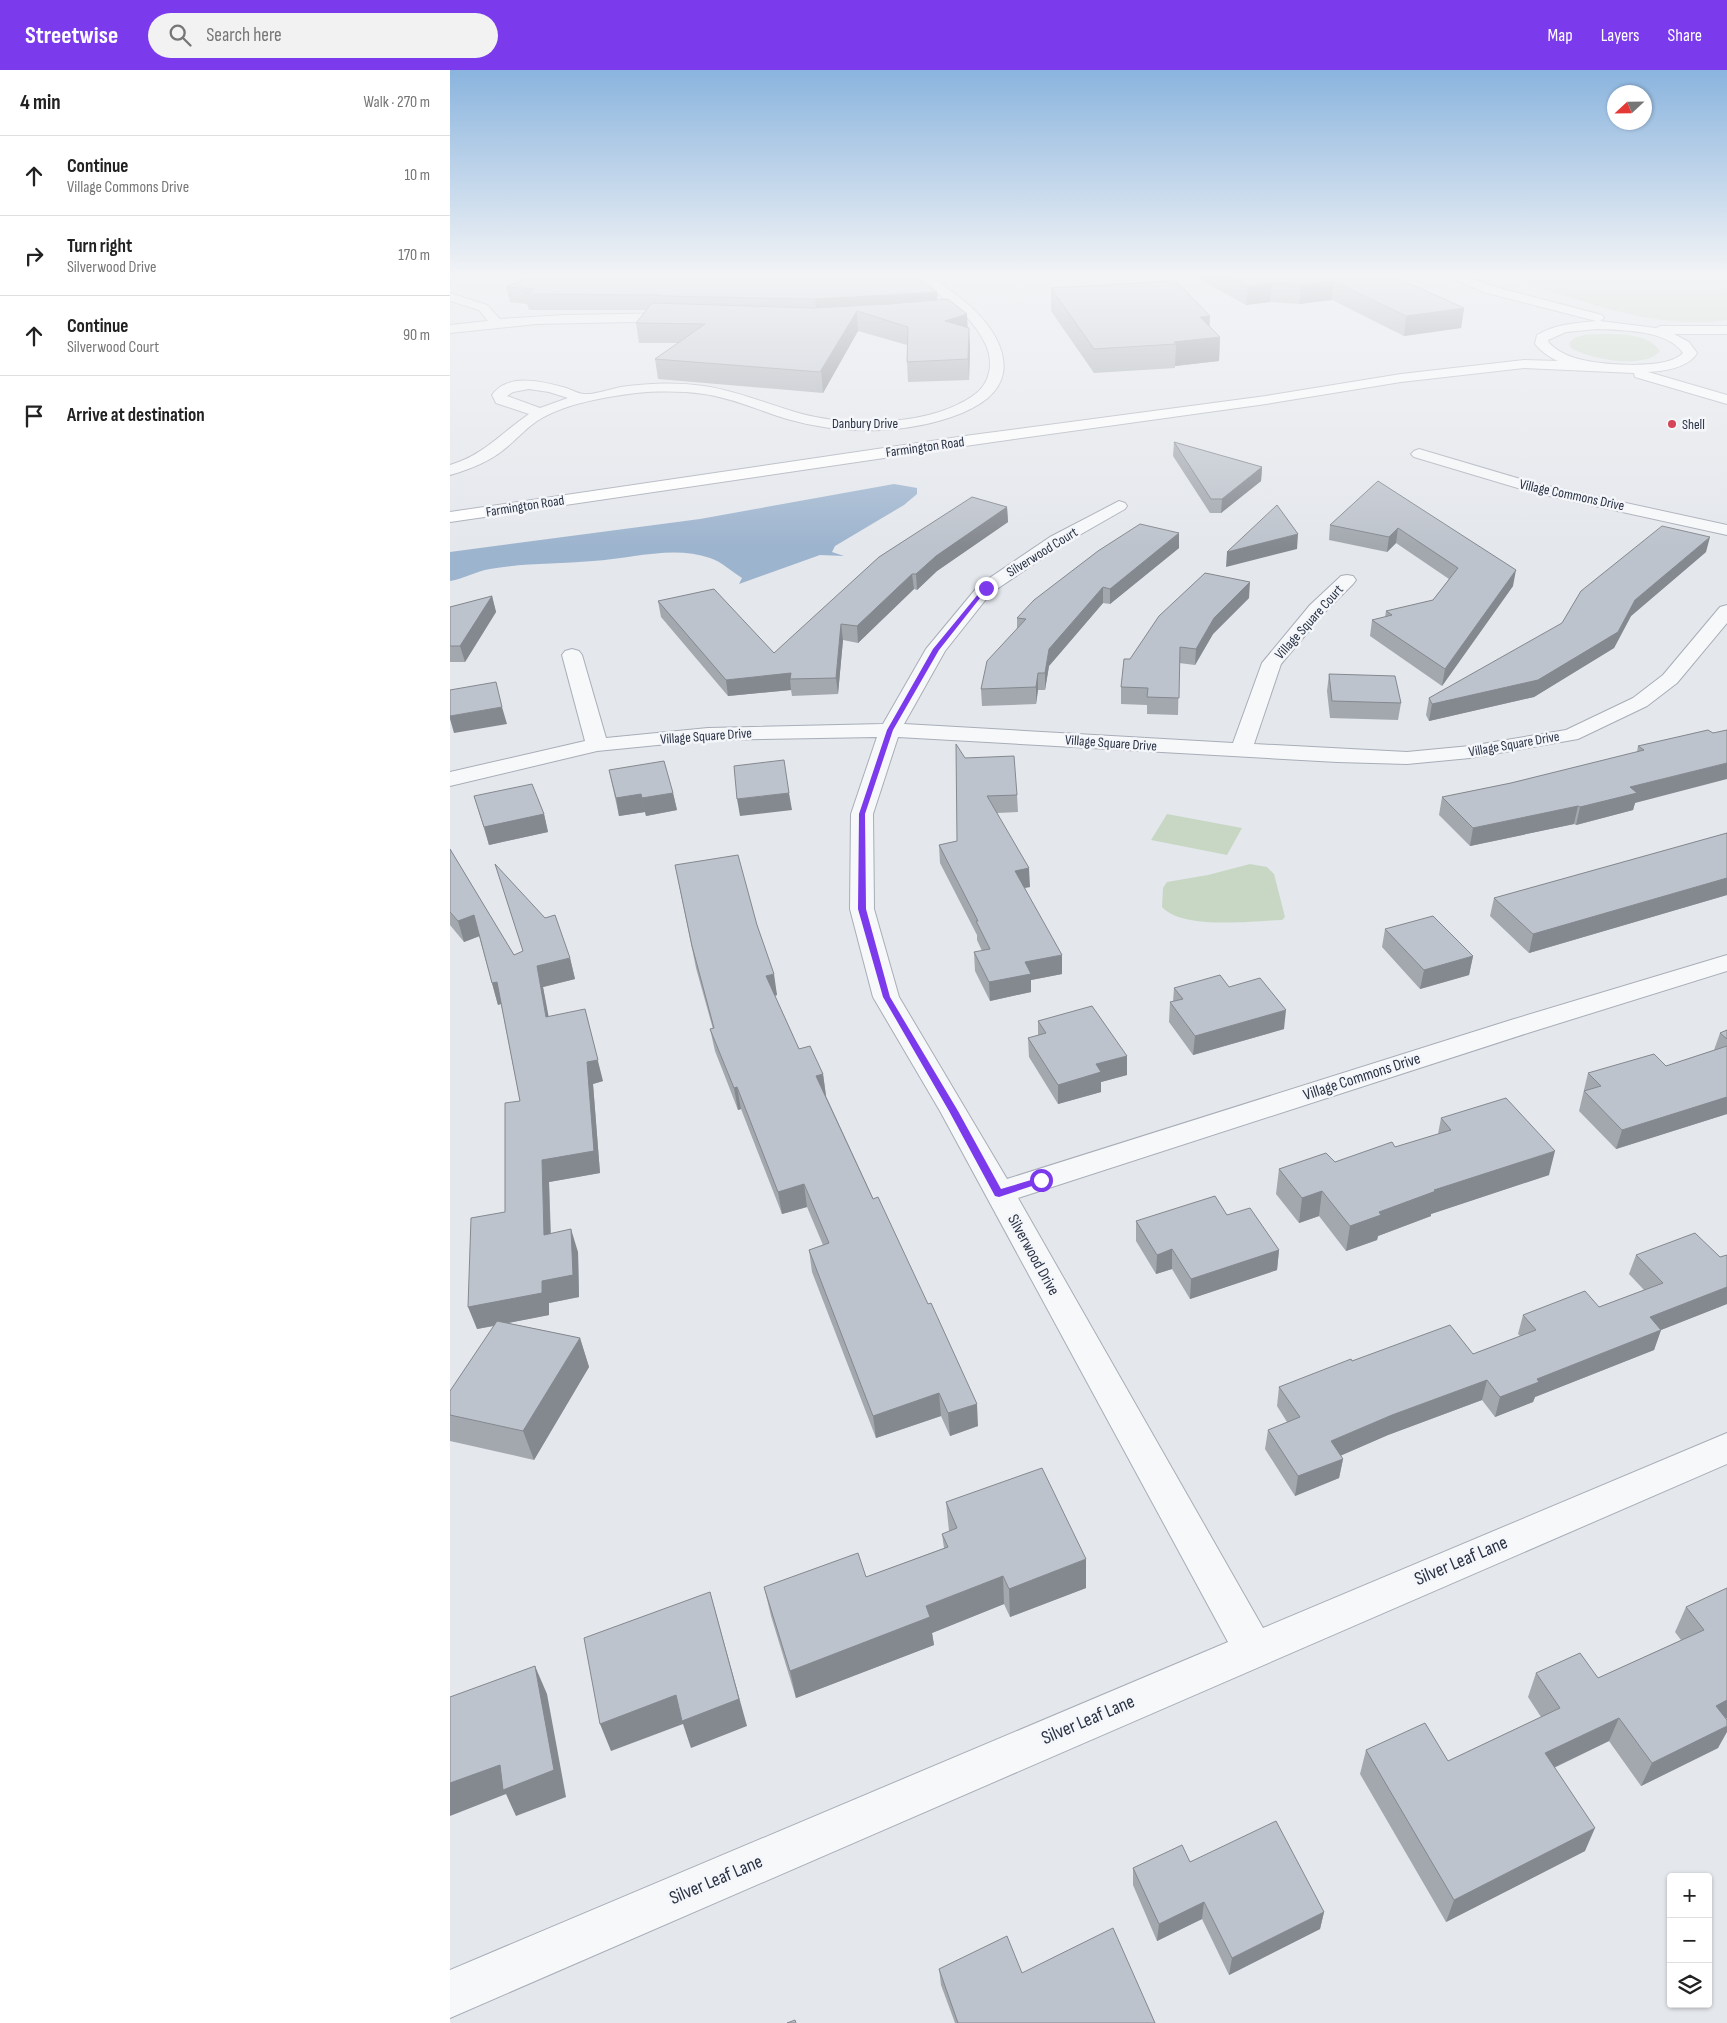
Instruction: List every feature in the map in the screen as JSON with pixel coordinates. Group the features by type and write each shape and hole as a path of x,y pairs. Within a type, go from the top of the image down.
{"street":[{"name":"Danbury Drive","path":"450,470 480,459 542,412 584,399 636,389 680,388 705,390 804,419 825,423 881,425 933,418 966,406 989,390 995,379 997,364"},
{"name":"Farmington Road","path":"1401,378 1453,364"},
{"path":"1586,364 1609,368 1649,369 1674,364"},
{"path":"1692,364 1697,375 1727,392"},
{"name":"Farmington Road","path":"450,517 962,441 1266,400 1401,378 1516,365 1592,366"},
{"path":"1609,368 1649,377 1727,400"},
{"name":"Danbury Drive","path":"542,412 501,400 499,395 505,390 535,386 549,388 584,399"},
{"name":"Village Commons Drive","path":"1419,454 1531,487 1727,530"},
{"name":"Silverwood Court","path":"890,730 936,649 986,588 1056,541 1119,506"},
{"name":"Village Square Court","path":"1240,750 1247,738 1272,663 1318,609 1347,580"},
{"name":"Village Square Drive","path":"450,779 597,745 708,734 890,730 1337,756 1407,758 1470,752 1571,734 1640,702 1670,678 1727,611"},
{"path":"572,655 597,745"},
{"name":"Silverwood Drive","path":"890,730 862,814 862,909 886,997 954,1111 1253,1649"},
{"name":"Village Commons Drive","path":"999,1193 1512,1029 1727,963"},
{"name":"Silver Leaf Lane","path":"450,1994 1253,1649 1727,1448"}],"green space":[{"path":"1167,814 1242,828 1227,855 1151,840"},
{"path":"1250,864 1267,867 1274,874 1285,917 1282,920 1201,921 1185,919 1172,914 1162,907 1163,888 1167,882 1208,875"}],"water":[{"path":"894,484 917,488 917,494 904,505 835,546 832,552 844,556 820,555 739,584 742,578 719,562 696,554 681,553 503,567 485,570 450,581 450,552 700,519"}],"building":[{"path":"720,364 825,364 820,372"},
{"path":"1174,442 1262,467 1222,499 1211,499"},
{"path":"1378,481 1516,570 1445,669 1372,620 1392,615 1386,611 1433,600 1458,568 1398,528 1389,537 1330,525"},
{"path":"972,497 1007,507 936,556 916,574 912,574 857,626 841,624 836,678 790,679 791,673 726,680 658,601 714,589 774,653 879,557"},
{"path":"1277,505 1298,534 1227,552"},
{"path":"1140,524 1179,533 1110,589 1103,587 1049,649 1045,673 1038,673 1036,687 981,689 987,661 1026,619 1017,618 1034,600 1098,551"},
{"path":"1662,526 1710,537 1635,600 1618,632 1538,680 1432,704 1429,698 1562,623 1581,591"},
{"path":"1205,573 1250,582 1214,618 1196,649 1180,647 1179,698 1147,697 1148,688 1121,687 1124,659 1130,659 1159,616"},
{"path":"492,596 460,646 450,646 450,607"},
{"path":"1329,674 1395,676 1401,703 1332,701"},
{"path":"496,682 502,707 450,716 450,690"},
{"path":"1708,730 1713,733 1727,730 1727,763 1630,787 1637,793 1580,807 1473,828 1442,797 1511,783 1644,750 1638,746"},
{"path":"956,744 965,758 1014,756 1017,795 987,796 1029,868 1015,871 1062,955 1025,962 1031,974 989,982 974,952 990,949 976,921 978,921 939,845 957,841"},
{"path":"784,760 789,793 737,799 734,766"},
{"path":"664,761 673,793 642,798 641,794 616,798 609,770"},
{"path":"532,784 544,814 484,827 474,796"},
{"path":"1727,833 1727,878 1533,934 1494,898"},
{"path":"450,849 514,955 523,951 495,864 545,918 555,915 570,958 537,966 546,1017 585,1009 598,1060 587,1062 594,1151 542,1160 544,1235 571,1229 573,1275 542,1281 542,1293 468,1307 471,1218 505,1212 505,1103 520,1101 497,982 492,983 474,915 458,921 450,912"},
{"path":"738,855 757,925 774,974 766,976 799,1049 810,1046 823,1074 816,1076 873,1199 878,1197 928,1304 931,1303 977,1404 948,1413 939,1393 873,1416 809,1250 829,1243 804,1184 778,1192 737,1087 734,1088 710,1029 714,1028 692,946 675,865"},
{"path":"1433,916 1473,956 1424,970 1385,929"},
{"path":"1220,975 1229,987 1260,978 1286,1010 1195,1036 1170,1002 1183,999 1174,988"},
{"path":"1092,1006 1127,1056 1096,1064 1101,1072 1058,1085 1028,1038 1046,1033 1038,1021"},
{"path":"1727,1030 1727,1039 1720,1033"},
{"path":"1727,1046 1727,1097 1622,1130 1584,1091 1601,1086 1588,1073 1654,1054 1666,1066"},
{"path":"1506,1098 1555,1151 1434,1190 1436,1191 1379,1212 1381,1215 1350,1226 1322,1191 1302,1198 1279,1169 1326,1153 1335,1162 1392,1142 1395,1147 1451,1130 1441,1118"},
{"path":"1215,1196 1227,1215 1250,1208 1279,1250 1191,1279 1172,1249 1157,1255 1136,1221"},
{"path":"1695,1233 1720,1257 1727,1255 1727,1287 1650,1317 1661,1330 1537,1379 1539,1382 1500,1397 1487,1380 1392,1415 1331,1441 1343,1459 1298,1476 1268,1430 1300,1417 1279,1387 1351,1359 1352,1361 1450,1325 1473,1354 1536,1330 1523,1315 1585,1291 1599,1307 1663,1283 1636,1255"},
{"path":"497,1321 580,1338 523,1431 450,1415 450,1391"},
{"path":"1042,1468 1086,1559 1009,1589 1003,1576 926,1606 930,1617 790,1671 764,1587 858,1553 866,1577 948,1547 942,1534 957,1528 946,1502"},
{"path":"1727,1588 1727,1700 1716,1706 1727,1720 1727,1726 1652,1763 1619,1718 1545,1753 1595,1828 1454,1900 1366,1750 1425,1723 1448,1761 1560,1708 1536,1673 1580,1653 1598,1678 1704,1630 1686,1607"},
{"path":"710,1592 739,1699 682,1721 676,1695 600,1724 584,1638"},
{"path":"535,1666 554,1770 503,1790 500,1765 450,1783 450,1697"},
{"path":"1276,1821 1324,1912 1232,1958 1204,1902 1159,1924 1133,1868 1182,1845 1190,1862"},
{"path":"1113,1928 1155,2023 958,2023 939,1969 1007,1936 1022,1973"}],"place":[{"name":"Shell","path":"1672,424"}],"route":[{"path":"986,588 936,649 890,730 862,814 862,909 886,997 954,1111 999,1193 1041,1180"}]}
